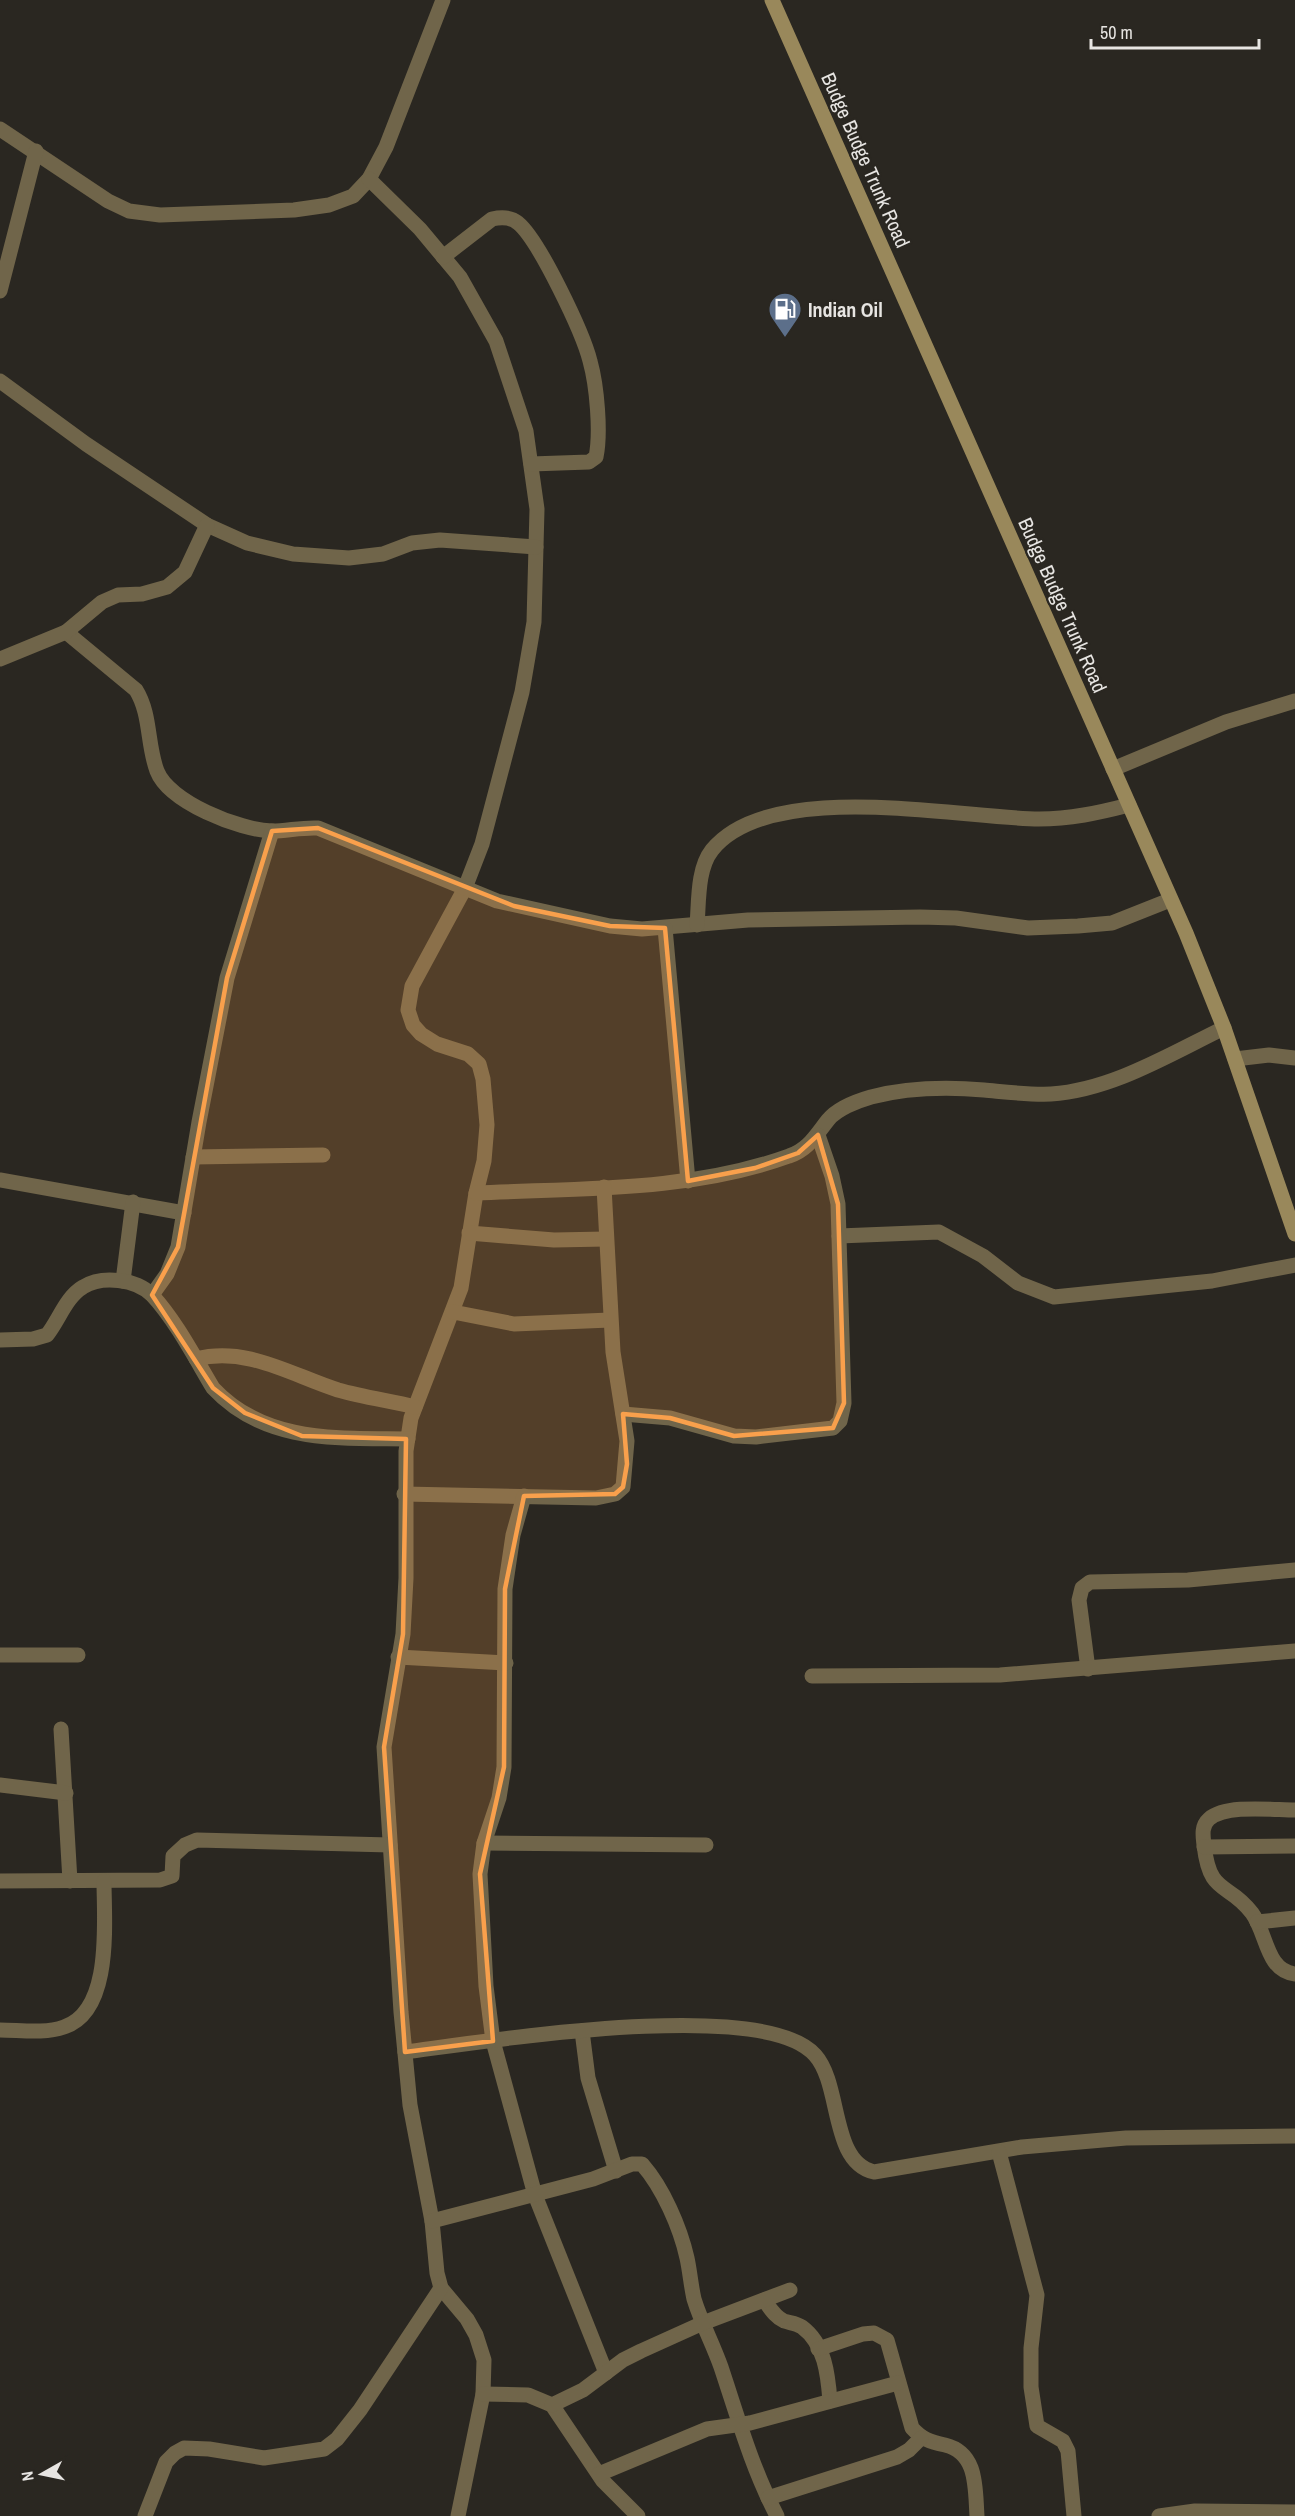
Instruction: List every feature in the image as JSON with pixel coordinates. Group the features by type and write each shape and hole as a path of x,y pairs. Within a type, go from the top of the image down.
{"main road":[{"name":"Budge Budge Trunk Road","path":"772,0 1170,900 1224,1028 1285,1197 1295,1234"}],"street":[{"path":"0,129 108,201 129,211 160,215 294,210 329,205 353,196 369,179 386,147 443,0"},
{"path":"0,291 36,151"},
{"path":"369,179 420,229 460,277 496,341 526,430 537,509 534,622 522,692 482,844 465,888 412,986 408,1010 413,1025 421,1034 437,1044 468,1054 478,1064 483,1079 487,1125 484,1161 476,1193 461,1288 416,1407 408,1439 404,1494 406,1578 398,1657 384,1747 410,2105 432,2221 441,2288 467,2319 476,2335 484,2360 483,2394 458,2516"},
{"path":"442,257 492,219 502,217 517,221 531,237 582,335 591,364 599,443 597,457 589,462 531,464"},
{"path":"0,381 86,444 207,525 247,543 292,554 349,558 382,554 412,543 440,540 536,547"},
{"path":"0,659 66,632 110,598 166,587 185,572 207,525"},
{"path":"66,632 136,690 142,700 157,771 168,789 185,803 244,826 272,831 297,827 318,828 514,906 610,926 665,928 748,920 920,917 956,918 1028,928 1112,923 1170,900"},
{"path":"1113,769 1226,722 1295,701"},
{"path":"697,925 701,875 711,850 735,830 776,814 810,809 908,807 997,818 1041,819 1079,817 1128,805"},
{"path":"152,1295 174,1262 226,978 272,831"},
{"path":"665,928 688,1181"},
{"path":"476,1193 688,1181 755,1168 798,1153 818,1135 828,1119 871,1097 945,1089 1050,1094 1073,1092 1107,1083 1224,1028"},
{"path":"1234,1059 1269,1055 1295,1058"},
{"path":"623,1414 670,1418 734,1436 756,1437 833,1428 840,1421 844,1403 839,1236 834,1185 818,1135"},
{"path":"193,1157 323,1155"},
{"path":"0,1180 134,1202 184,1213"},
{"path":"404,1494 596,1498 615,1494 623,1487 627,1464 623,1414 610,1320 604,1186"},
{"path":"123,1281 134,1202"},
{"path":"839,1236 939,1232 982,1256 1018,1283 1054,1297 1212,1281 1295,1265"},
{"path":"469,1233 554,1240 606,1239"},
{"path":"0,1340 33,1339 47,1335 72,1296 81,1288 101,1281 123,1281 143,1288 152,1295 222,1398 273,1427 302,1436 408,1439"},
{"path":"453,1312 514,1324 610,1320"},
{"path":"196,1359 226,1354 249,1358 340,1390 416,1407"},
{"path":"524,1496 513,1535 505,1588 504,1767 499,1798 484,1843 480,1874 493,2041 535,2195 606,2373"},
{"path":"1088,1670 1079,1600 1082,1588 1090,1582 1188,1580 1295,1570"},
{"path":"812,1676 1000,1675 1088,1670 1295,1651"},
{"path":"0,1655 78,1655"},
{"path":"398,1657 506,1663"},
{"path":"62,1729 70,1881"},
{"path":"0,1785 66,1793"},
{"path":"1295,1810 1219,1812 1207,1820 1203,1831 1206,1864 1213,1881 1252,1913 1273,1960 1280,1969 1295,1974"},
{"path":"0,1881 160,1880 172,1876 173,1856 185,1845 198,1840 390,1845"},
{"path":"484,1843 706,1845"},
{"path":"1204,1847 1295,1846"},
{"path":"0,2030 49,2030 66,2027 91,2003 99,1985 103,1963 104,1881"},
{"path":"1257,1922 1295,1918"},
{"path":"405,2052 614,2027 693,2025 762,2032 797,2042 816,2056 831,2088 843,2138 852,2159 862,2169 874,2172 999,2152 1126,2138 1295,2136"},
{"path":"582,2031 588,2078 616,2171"},
{"path":"999,2152 1037,2295 1031,2348 1034,2414 1037,2426 1063,2441 1068,2451 1074,2516"},
{"path":"432,2221 535,2195 632,2164 642,2164 650,2173 687,2256 694,2297 703,2324 721,2368 739,2424 777,2516"},
{"path":"145,2516 166,2462 184,2448 209,2449 264,2458 324,2449 337,2439 360,2410 441,2288"},
{"path":"552,2405 583,2390 622,2360 703,2324 790,2290"},
{"path":"764,2300 776,2316 800,2326 818,2349 828,2374 830,2401"},
{"path":"818,2349 874,2333 887,2340 910,2422 921,2438 954,2448 962,2452 970,2462 977,2516"},
{"path":"598,2474 707,2429 779,2416 898,2383"},
{"path":"483,2394 528,2396 552,2405 598,2474 638,2516"},
{"path":"768,2498 897,2457 909,2450 921,2438"},
{"path":"1159,2516 1195,2511 1295,2512"}],"highlighted area":[{"path":"318,828 514,906 610,926 665,928 688,1181 755,1168 798,1153 818,1135 838,1204 844,1403 833,1428 734,1436 670,1418 623,1414 627,1464 623,1487 615,1494 524,1496 505,1589 504,1767 480,1874 493,2041 405,2052 384,1747 403,1634 406,1439 302,1436 245,1413 213,1388 152,1295 178,1247 227,978 272,831"}],"place":[{"name":"Indian Oil","path":"785,338"}]}
